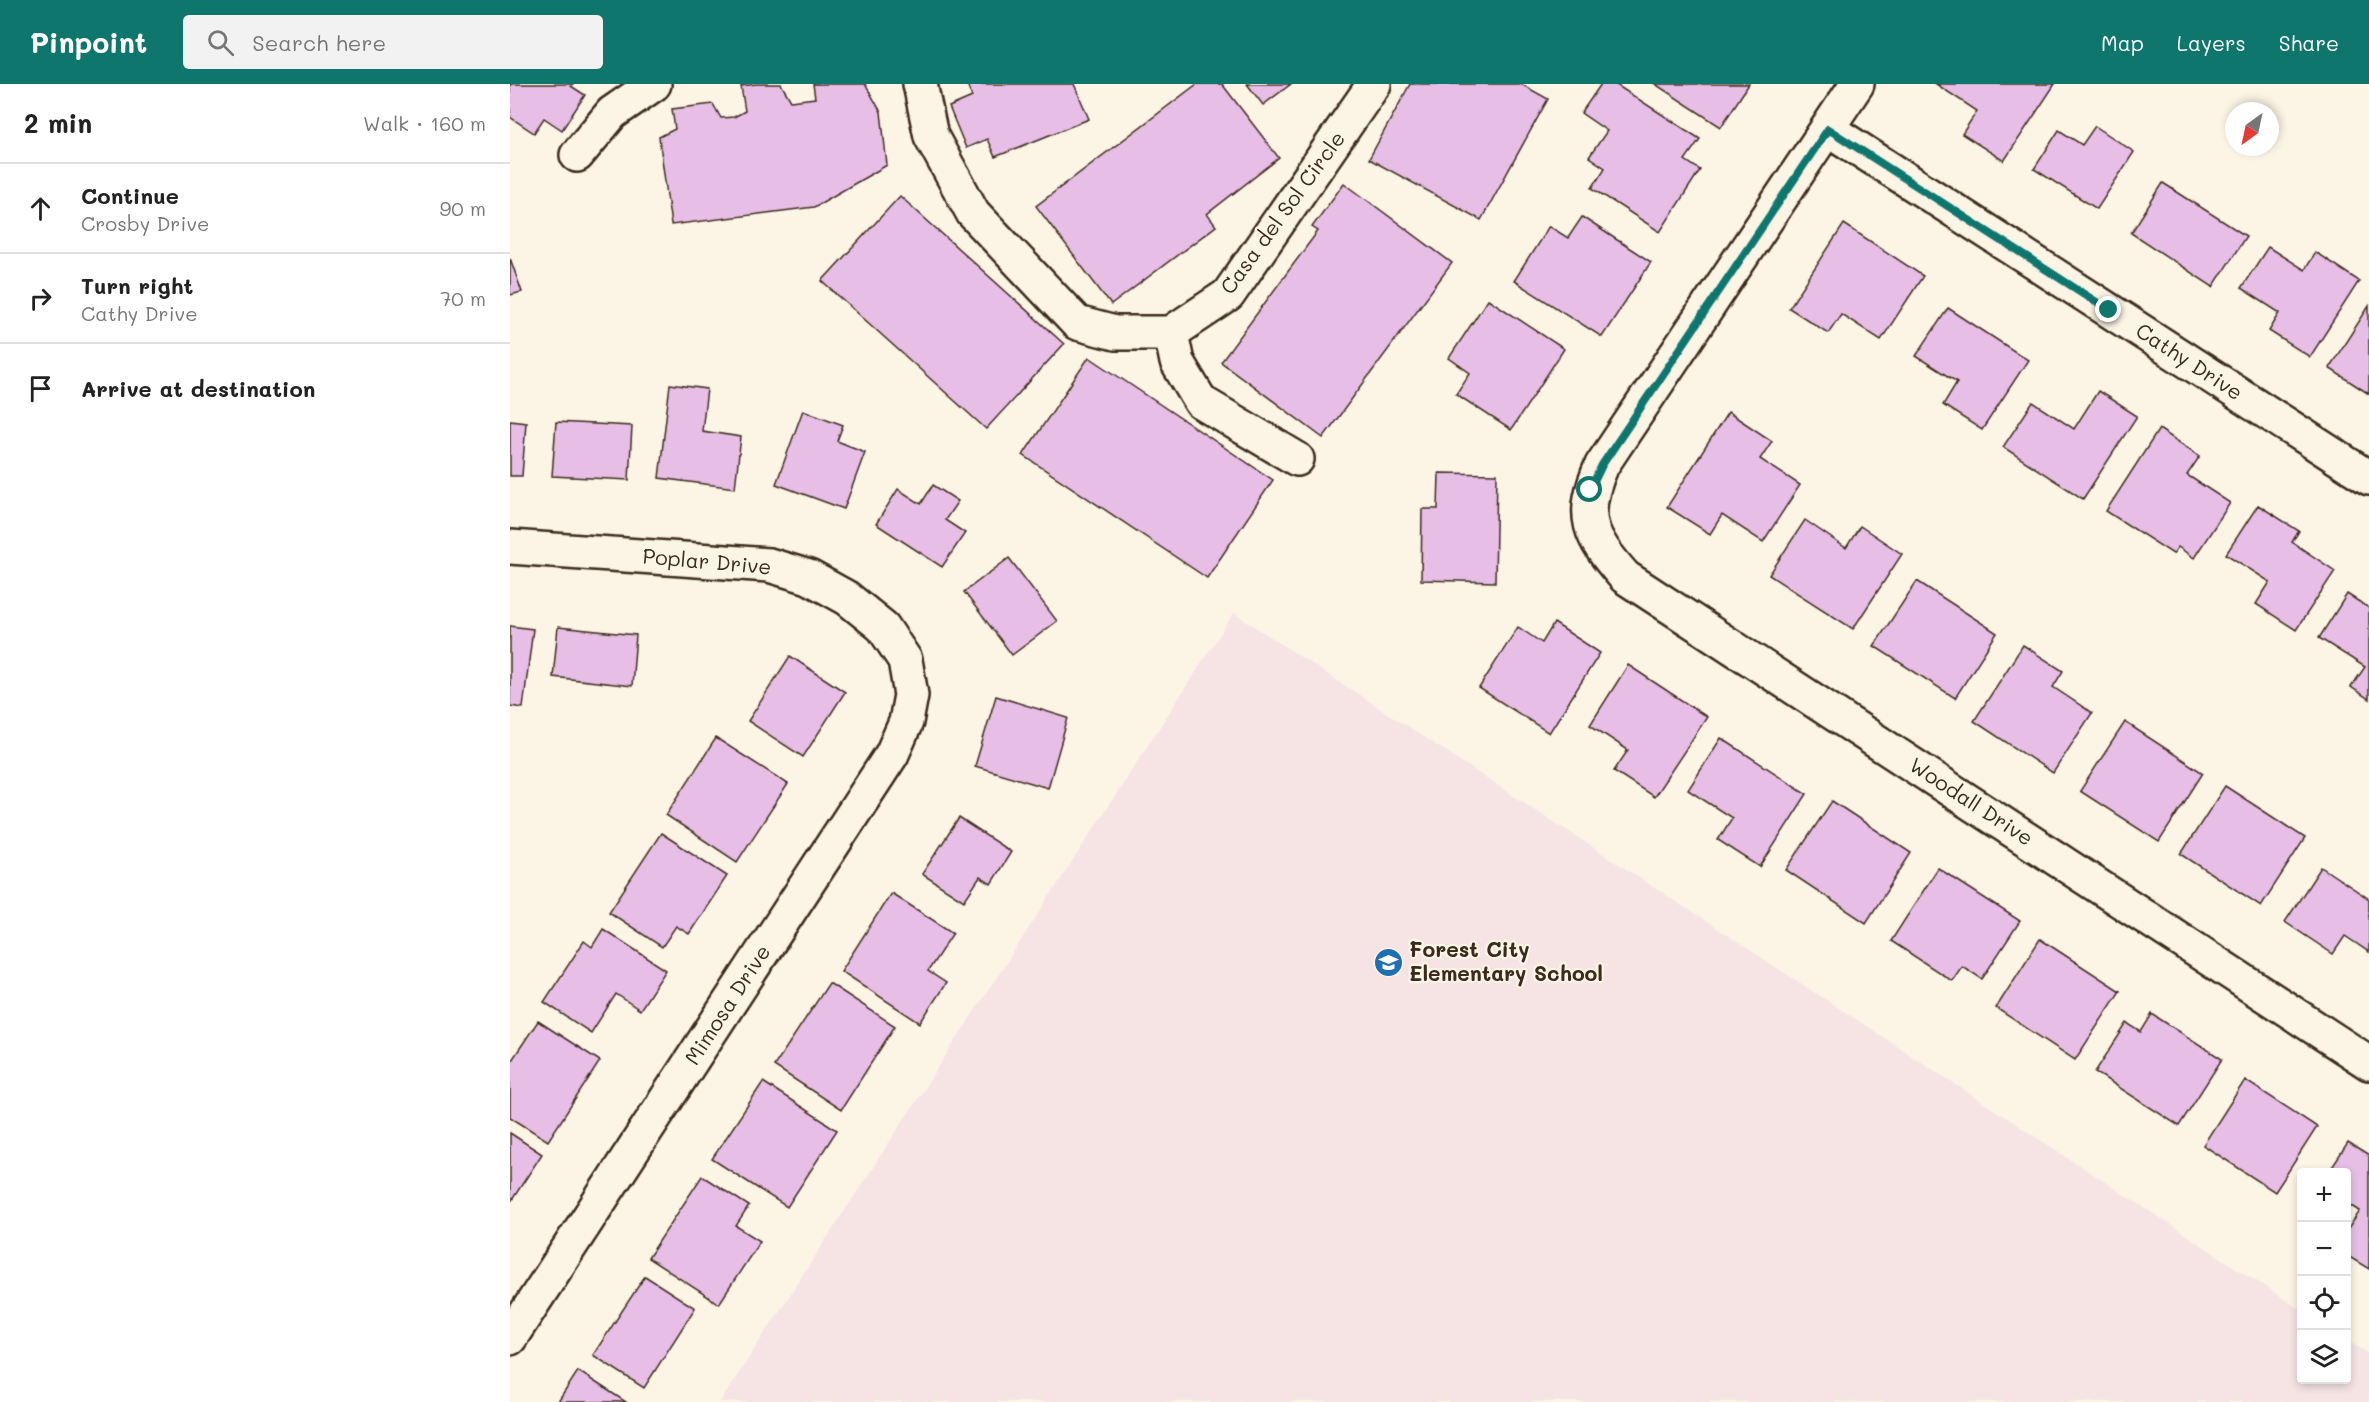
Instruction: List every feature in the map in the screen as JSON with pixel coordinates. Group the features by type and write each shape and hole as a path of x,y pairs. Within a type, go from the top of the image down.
{"street":[{"path":"578,154 612,113 654,84"},
{"path":"920,84 931,136 972,213 1077,323 1115,333 1171,333 1177,362 1201,402 1297,459"},
{"name":"Casa del Sol Circle","path":"1171,333 1228,295 1374,84"},
{"path":"1828,129 1857,84"},
{"name":"Cathy Drive","path":"1828,129 2369,478"},
{"name":"Woodall Drive","path":"1828,129 1602,465 1590,490 1590,525 1604,553 1625,576 2369,1063"},
{"name":"Poplar Drive","path":"510,547 769,565 809,577 848,598 883,627 905,660"},
{"name":"Mimosa Drive","path":"510,1338 892,754 906,722 911,695 905,660"}],"shaded area":[{"name":"Forest City Elementary School","path":"1234,613 2297,1307 2297,1384 2351,1384 2351,1342 2369,1354 2369,1402 720,1402"}],"building":[{"path":"510,84 573,84 571,86 585,95 562,130 544,118 534,133 510,117"},
{"path":"781,84 791,101 815,98 813,84 865,84 881,112 887,165 814,207 671,225 659,137 675,129 672,109 713,104 721,118 734,117 745,111 741,86"},
{"path":"967,84 1074,84 1089,119 995,157 987,139 966,148 949,107 972,97"},
{"path":"1197,84 1222,84 1279,158 1207,214 1216,226 1111,305 1036,206"},
{"path":"1247,84 1291,84 1263,105"},
{"path":"1410,84 1521,84 1548,99 1481,220 1369,159"},
{"path":"1601,84 1615,84 1700,139 1685,160 1700,170 1660,232 1592,188 1605,168 1589,157 1607,131 1581,113"},
{"path":"1655,84 1749,84 1721,127"},
{"path":"1936,84 2055,84 2004,161 1962,134 1977,111"},
{"path":"2095,126 2134,152 2097,209 2034,169 2059,130 2082,145"},
{"path":"1344,183 1452,263 1323,438 1221,362 1318,231 1312,227"},
{"path":"2163,183 2246,236 2213,287 2131,233"},
{"path":"900,196 1064,344 986,429 822,281"},
{"path":"1582,217 1651,262 1602,337 1514,281 1549,226 1568,238"},
{"path":"1844,224 1923,276 1881,340 1841,314 1828,333 1789,308"},
{"path":"2268,247 2304,270 2315,252 2359,281 2310,357 2269,331 2280,313 2241,288"},
{"path":"510,258 522,292 510,295"},
{"path":"1488,299 1564,349 1511,430 1456,394 1470,373 1449,358"},
{"path":"2369,306 2369,394 2329,368"},
{"path":"1948,308 2028,360 1982,430 1943,405 1957,382 1916,356"},
{"path":"1089,357 1273,480 1207,578 1023,455"},
{"path":"670,384 707,389 702,431 741,437 735,488 659,478"},
{"path":"2098,391 2137,416 2083,499 2003,447 2033,402 2074,429"},
{"path":"803,410 843,425 837,441 865,452 844,509 776,484"},
{"path":"1728,412 1772,441 1760,459 1800,485 1763,542 1722,515 1710,534 1667,507"},
{"path":"510,420 526,422 522,476 510,476"},
{"path":"556,422 632,426 629,480 552,476"},
{"path":"2159,429 2200,456 2187,475 2230,503 2194,558 2178,547 2173,554 2106,511"},
{"path":"1439,473 1497,474 1495,582 1421,580 1422,509 1438,509"},
{"path":"933,485 958,501 945,520 965,533 942,567 876,524 898,489 921,504"},
{"path":"2258,505 2299,531 2292,542 2335,571 2296,630 2256,604 2270,582 2226,554"},
{"path":"1805,520 1846,548 1860,526 1902,554 1853,629 1769,575"},
{"path":"1009,558 1057,621 1012,655 964,592"},
{"path":"1917,581 1997,633 1955,698 1874,646"},
{"path":"2347,594 2369,608 2369,699 2351,687 2365,667 2319,638"},
{"path":"1554,623 1600,653 1549,733 1479,688 1518,627 1542,643"},
{"path":"510,626 533,629 523,708 510,706"},
{"path":"558,627 636,635 632,686 553,677"},
{"path":"2023,645 2063,671 2053,687 2092,713 2053,773 1974,721"},
{"path":"790,656 845,692 803,757 748,721"},
{"path":"1628,665 1707,717 1654,797 1614,771 1628,750 1590,725"},
{"path":"996,696 1068,718 1048,788 975,766"},
{"path":"2125,722 2203,773 2159,842 2080,791"},
{"path":"716,738 788,784 737,862 666,815"},
{"path":"1721,738 1807,794 1760,867 1718,840 1732,818 1688,790"},
{"path":"2225,786 2305,838 2261,906 2181,854"},
{"path":"1832,801 1911,853 1866,923 1786,870"},
{"path":"959,818 1011,852 991,884 980,877 964,901 922,874"},
{"path":"661,833 727,876 689,934 676,926 662,947 609,912"},
{"path":"2321,867 2369,899 2369,952 2345,936 2333,954 2285,922"},
{"path":"1938,868 2020,921 1982,979 1962,966 1952,981 1891,941"},
{"path":"891,893 953,933 928,971 946,983 920,1023 841,971"},
{"path":"603,929 666,970 640,1010 616,994 591,1033 544,1002 584,941 592,947"},
{"path":"2040,939 2120,991 2075,1060 1996,1008"},
{"path":"829,983 895,1026 841,1110 774,1066"},
{"path":"2152,1014 2222,1059 2179,1126 2095,1072 2127,1023 2141,1032"},
{"path":"538,1021 600,1061 548,1141 510,1117 510,1063"},
{"path":"2245,1080 2317,1127 2275,1192 2203,1145"},
{"path":"763,1082 837,1130 787,1207 712,1159"},
{"path":"510,1133 542,1154 510,1203"},
{"path":"2348,1143 2369,1156 2369,1269 2351,1258 2351,1224 2360,1211 2351,1205 2351,1168 2332,1168"},
{"path":"702,1176 749,1206 736,1226 760,1241 719,1304 648,1258"},
{"path":"645,1276 695,1308 644,1388 593,1355"},
{"path":"578,1371 626,1402 558,1402"}],"place":[{"name":"Forest City Elementary School","path":"1388,962"}],"route":[{"path":"1590,490 1602,465 1828,129 2109,310"}]}
